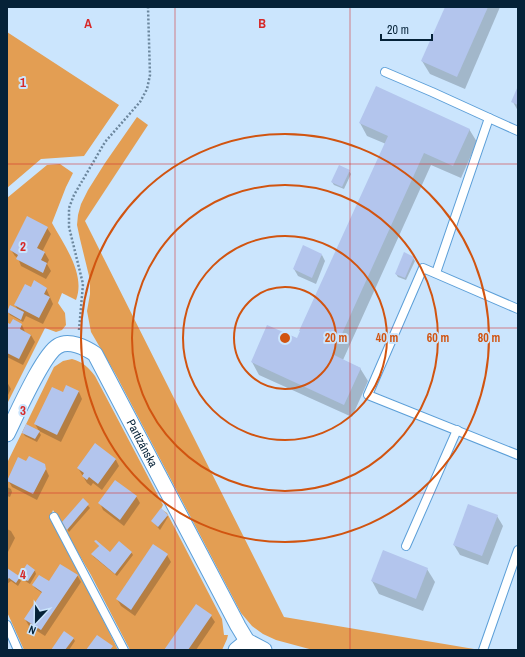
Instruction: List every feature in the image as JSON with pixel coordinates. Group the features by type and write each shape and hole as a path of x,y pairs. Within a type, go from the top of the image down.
{"street":[{"name":"Partizánska","path":"7,434 50,352 58,345 68,344 77,345 95,354 238,626 242,645 264,650"}],"lane":[{"path":"385,72 518,131"},
{"path":"436,273 489,118"},
{"path":"518,309 423,268 368,395 518,455"},
{"path":"406,546 457,430"},
{"path":"54,517 124,650"},
{"path":"483,650 518,551"},
{"path":"7,625 18,650"}],"path":[{"path":"77,345 83,284 68,227 69,208 74,195 105,142 140,102 147,89 150,75 148,7"}],"shaded area":[{"path":"7,32 119,105 84,156 41,159 7,188"},
{"path":"137,117 148,125 85,221 284,617 480,650 313,650 276,640 263,634 252,626 241,613 116,375 91,332 87,311 90,294 90,280 77,225 78,215 81,204 88,190"},
{"path":"60,164 73,173 52,223 68,250 76,270 78,290 76,300 62,293 58,303 65,313 66,325 62,330 56,332 45,328 7,404 7,198 47,165"},
{"path":"72,359 85,365 95,376 163,505 161,509 167,513 222,619 224,635 228,635 222,650 130,650 91,575 53,510 50,518 79,571 118,650 24,650 7,612 7,463 54,367 63,361"}],"building":[{"path":"445,7 488,7 457,77 421,61"},
{"path":"376,86 470,129 453,166 424,153 335,347 332,354 361,368 344,405 251,362 267,325 297,338 388,136 359,123"},
{"path":"518,86 518,105 511,102"},
{"path":"339,165 350,170 342,187 331,182"},
{"path":"27,216 48,227 37,248 45,252 41,260 47,263 43,273 16,259 18,255 10,250"},
{"path":"303,245 322,254 312,278 293,269"},
{"path":"404,252 414,257 405,278 395,274"},
{"path":"34,280 47,288 44,294 50,297 39,318 14,305 25,284 31,287"},
{"path":"10,305 24,312 21,320 7,312"},
{"path":"13,319 22,324 20,329 31,335 19,359 7,353 7,324 10,324"},
{"path":"66,385 79,391 57,435 34,424 52,387 63,392"},
{"path":"26,424 40,431 35,439 22,433"},
{"path":"95,443 116,459 98,484 89,477 87,480 82,476 84,473 77,468"},
{"path":"29,456 45,464 46,469 33,494 7,481 18,457 26,461"},
{"path":"115,480 137,496 120,520 98,503"},
{"path":"83,498 89,504 67,530 62,522"},
{"path":"468,504 498,515 482,556 453,545"},
{"path":"161,508 168,515 158,527 151,521"},
{"path":"96,540 110,552 119,541 132,552 115,574 91,554 99,546 94,541"},
{"path":"153,544 168,554 131,610 116,599"},
{"path":"383,550 428,568 416,599 371,581"},
{"path":"27,564 35,570 28,581 20,577 16,583 9,578 7,580 7,568 19,576"},
{"path":"60,564 78,575 41,630 24,619 42,592 32,585 39,575 49,581"},
{"path":"196,604 212,615 188,650 164,650"},
{"path":"64,631 74,638 65,650 51,650"},
{"path":"97,635 113,646 110,650 86,650"}]}
